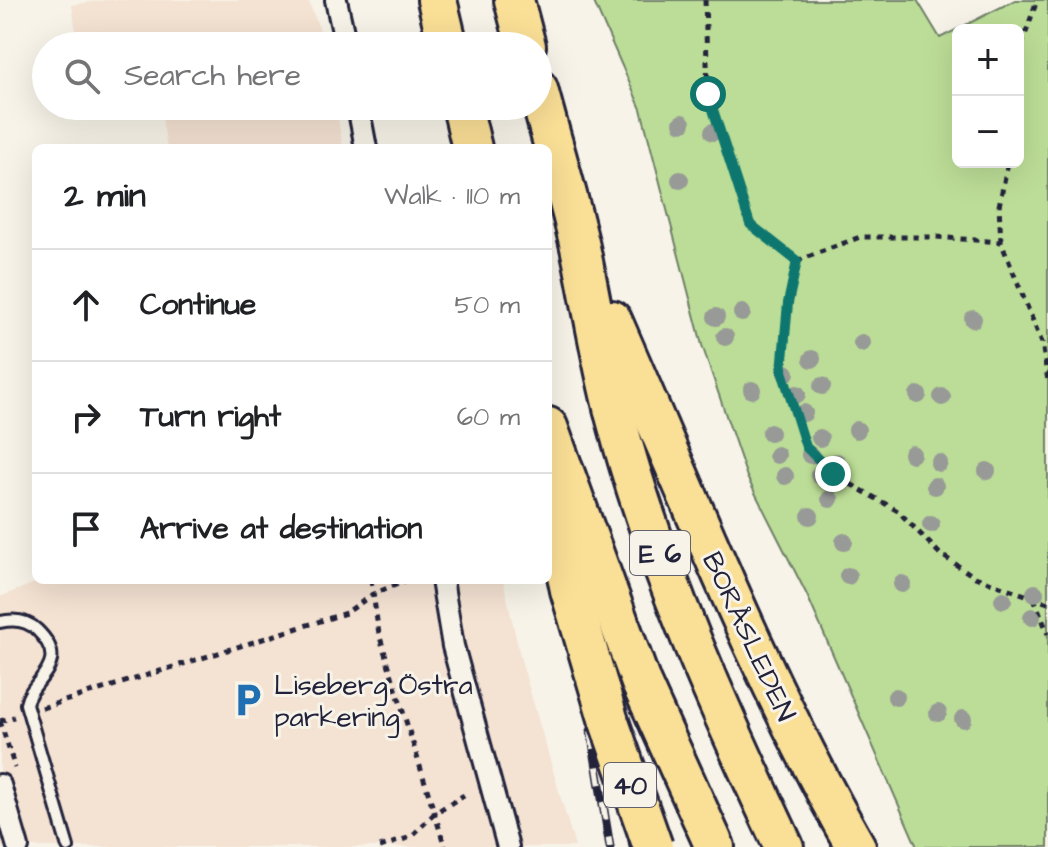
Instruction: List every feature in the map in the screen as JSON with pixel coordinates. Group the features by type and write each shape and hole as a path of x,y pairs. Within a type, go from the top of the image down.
{"highway":[{"path":"437,0 445,32"},
{"path":"514,0 522,32"},
{"path":"465,120 471,144"},
{"name":"E 6","path":"546,120 579,244 616,419 672,590 740,753 784,847"},
{"name":"BORÅSLEDEN","path":"579,244 746,631 810,766 856,847"},
{"name":"E 6","path":"552,438 641,683 715,847"},
{"name":"40","path":"552,503 570,590 609,722 653,847"}],"street":[{"path":"336,0 343,32"},
{"path":"361,120 365,144"},
{"path":"443,584 453,646 508,847"},
{"path":"0,785 18,847"}],"lane":[{"path":"0,622 15,620 33,626 50,652 48,672 27,696 27,713 68,847"}],"path":[{"path":"705,0 708,94 750,224 797,261"},
{"path":"1024,38 1037,0"},
{"path":"1007,168 999,206 1001,242 1042,343 1048,381"},
{"path":"797,261 860,237 936,237 1001,242"},
{"path":"797,261 788,303 782,371 806,447 833,474 898,511 940,554 975,577 1048,603"},
{"path":"372,584 379,634 445,847"},
{"path":"27,713 346,613 373,594 398,584"},
{"path":"1033,597 1048,634"},
{"path":"380,847 411,837 435,813 464,795"}],"shaded area":[{"path":"106,0 308,0 321,32 76,32 72,5"},
{"path":"162,120 338,120 342,144 166,144"},
{"name":"Liseberg Östra parkering","path":"32,584 504,584 521,660 575,847 0,847 0,597"}],"green space":[{"path":"593,0 917,0 940,38 952,32 952,168 1024,168 1024,24 968,24 1015,0 1048,0 1048,847 917,847 807,595 747,477 702,345 641,109"}],"railway":[{"path":"615,728 633,847"},
{"path":"591,731 610,847"}],"place":[{"name":"Liseberg Östra parkering","path":"248,700"}],"route":[{"path":"708,94 750,224 797,261 788,303 782,371 806,447 833,474"}]}
